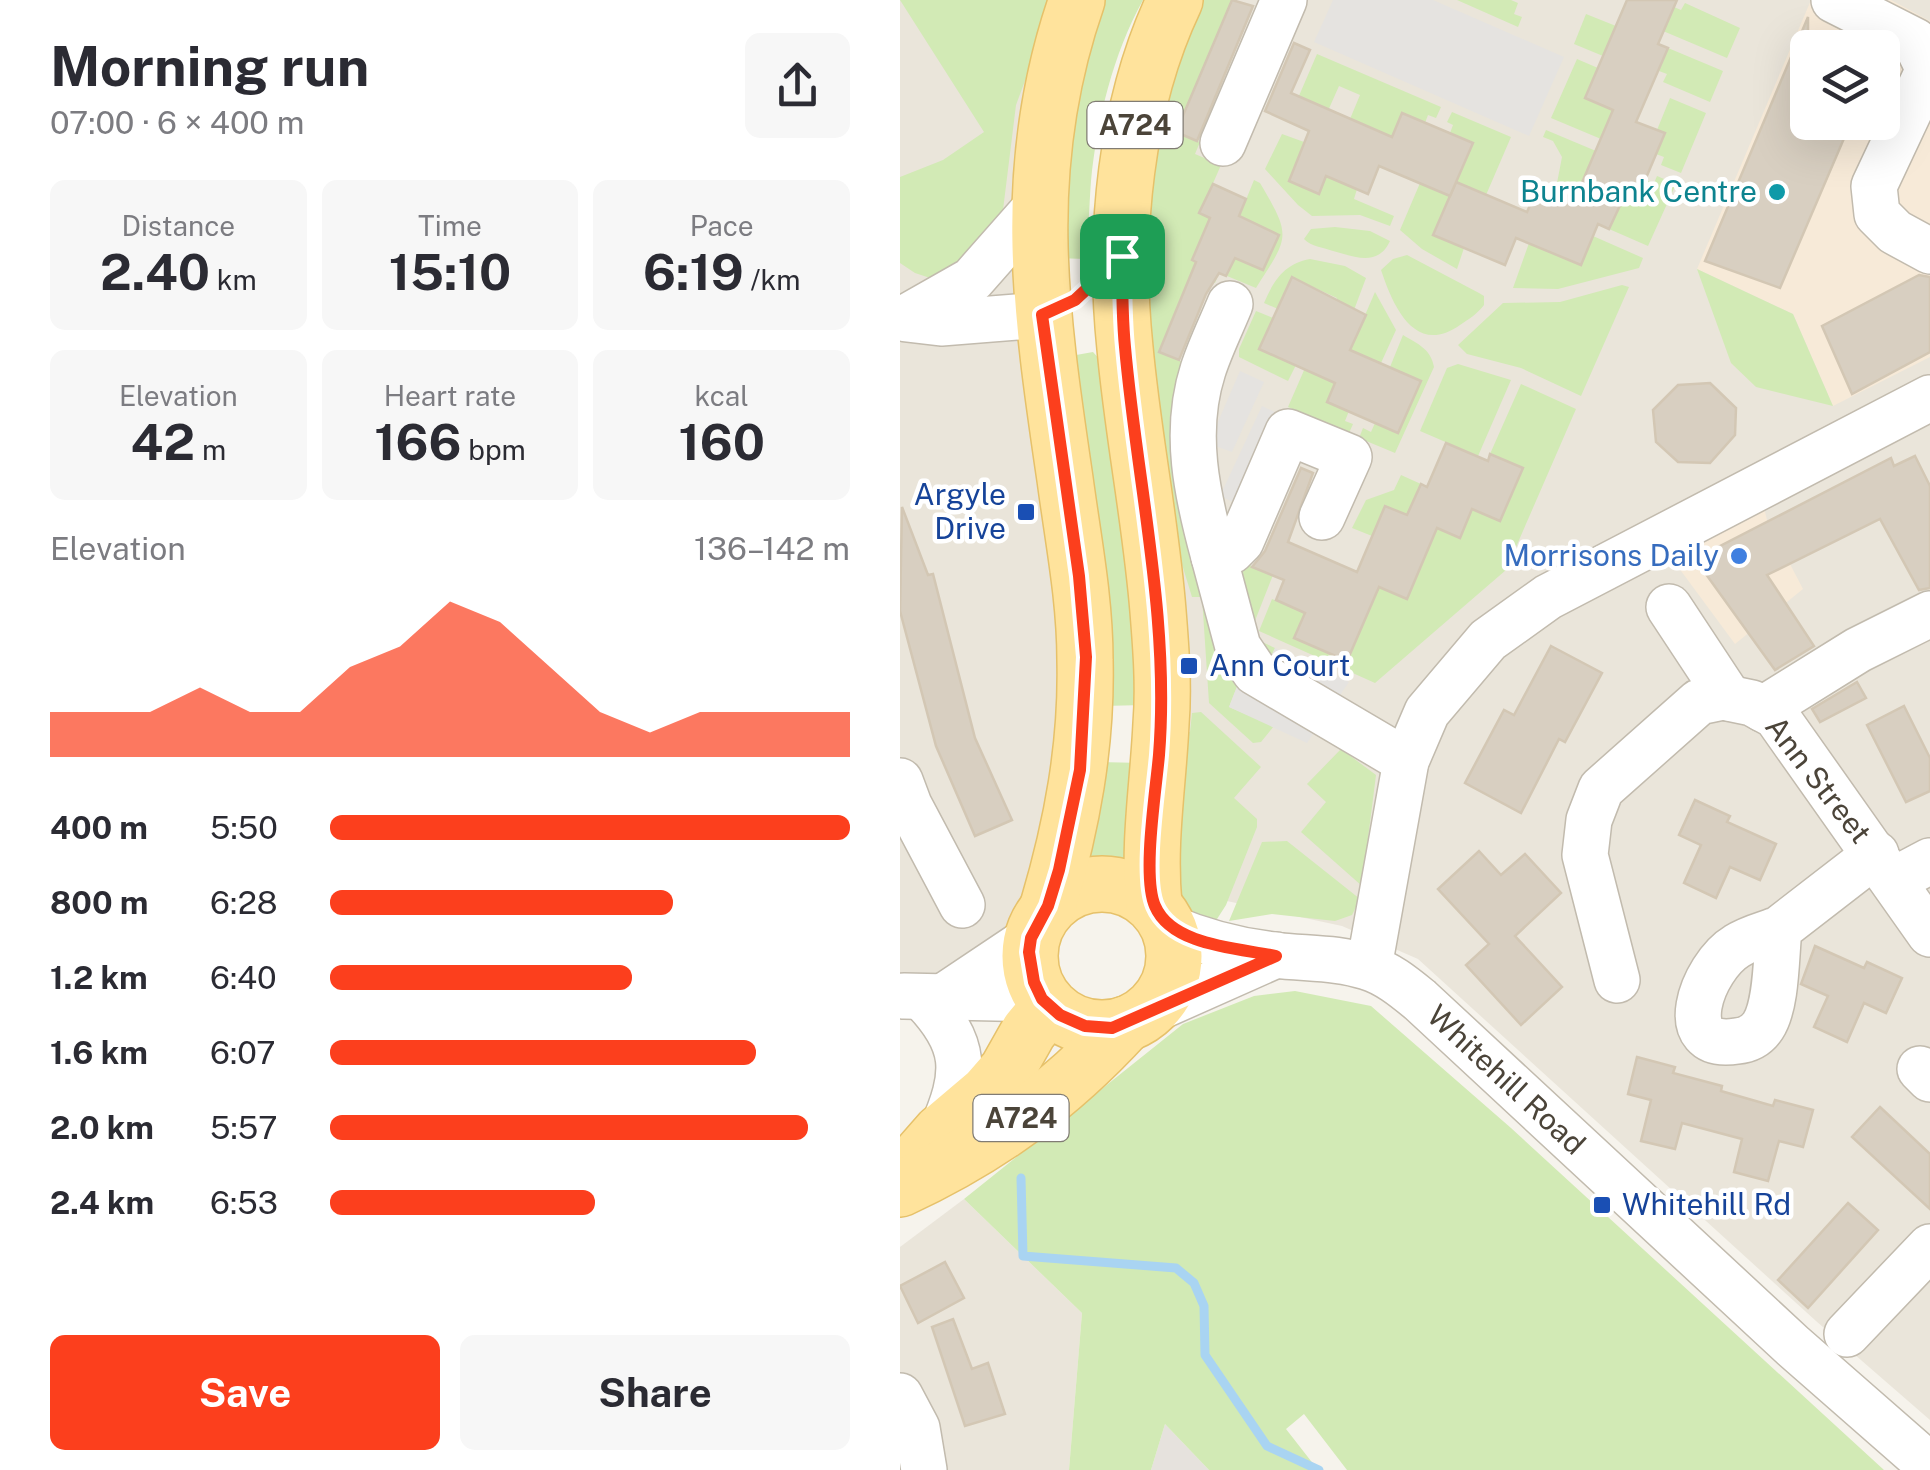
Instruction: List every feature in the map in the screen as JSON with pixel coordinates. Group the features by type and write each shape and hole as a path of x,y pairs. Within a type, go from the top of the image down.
{"main road":[{"name":"A724","path":"912,1161 1007,1070 1045,1003 1030,968 1040,922 1065,846 1083,750 1086,657 1079,576 1042,315 1038,205 1046,109 1077,0"},
{"name":"A724","path":"912,1161 959,1162 1008,1129 1158,1001 1172,974 1174,958 1150,848 1162,720 1158,610 1124,345 1122,256 1124,201 1134,128 1147,74 1175,0"},
{"path":"1042,315 1075,300 1122,256"},
{"name":"A724","path":"1042,315 1072,320 1093,333 1129,384"},
{"path":"1040,922 1072,889 1101,883 1130,888 1162,916"},
{"path":"1045,1003 1085,1026 1112,1028 1137,1018"}],"street":[{"path":"1223,143 1284,0"},
{"path":"1834,0 1915,41 1929,71 1874,186 1877,214 1895,232 1930,250"},
{"path":"903,317 972,280 1038,205"},
{"path":"1230,304 1203,370 1192,418 1193,463 1238,648 1255,672 1406,761"},
{"path":"903,317 941,323 1042,315"},
{"path":"1369,967 1406,761 1427,712 1488,640 1548,597 1930,398"},
{"path":"1214,556 1230,551 1241,540 1288,432 1348,457 1322,518"},
{"path":"1669,607 1746,704 1930,614"},
{"name":"Ann Street","path":"1617,980 1585,854 1590,820 1601,789 1700,702 1746,704 1776,716 1900,865 1930,934"},
{"path":"900,781 908,805 962,905"},
{"path":"1779,929 1900,865"},
{"name":"Whitehill Road","path":"1162,916 1191,937 1276,956 1307,956 1369,967 1420,1000 1793,1346 1930,1466"},
{"path":"922,997 1040,922"},
{"name":"Whitehill Road","path":"1137,1018 1276,956"},
{"path":"922,997 1045,1003"},
{"path":"912,1161 958,1086 961,1060 951,1031 922,997"},
{"path":"1847,1334 1930,1247"},
{"path":"900,1396 917,1428 924,1470"}],"shaded area":[{"path":"900,0 1077,0 1028,282 1086,657 1059,870 995,952 900,989"},
{"path":"1202,0 1930,0 1930,1420 1418,959 1342,926 1176,890 1145,403 1167,69"},
{"path":"1333,0 1433,0 1564,57 1529,136 1314,42"},
{"path":"1811,0 1891,0 1930,21 1930,357 1833,406 1793,314 1697,269 1790,50 1790,140 1900,140 1900,30 1798,30"},
{"path":"1240,371 1264,382 1232,452 1213,449 1211,438"},
{"path":"1262,406 1283,416 1242,506 1220,496"},
{"path":"1764,508 1803,589 1735,644 1673,560"},
{"path":"1275,648 1349,682 1307,743 1229,707 1240,679 1266,667"},
{"path":"964,1199 1082,1313 1069,1470 900,1470 900,1247"},
{"path":"1165,1424 1209,1470 1151,1470"}],"green space":[{"path":"900,0 1055,0 1016,105 1003,210 995,232 986,249 933,279 900,263 900,177 943,160 984,132"},
{"path":"1097,0 1143,0 1123,42 1102,111 1085,259 1056,258 1055,214"},
{"path":"1197,0 1232,0 1176,132 1200,142 1195,154 1221,165 1200,213 1210,218 1192,259 1219,273 1215,283 1191,274 1159,352 1185,363 1240,679 1229,707 1274,726 1261,742 1253,743 1209,703 1202,597 1192,597 1166,512 1143,346 1153,133"},
{"path":"1457,0 1511,0 1518,3 1514,14 1522,17 1518,27"},
{"path":"1685,3 1740,28 1727,58 1663,31 1674,7 1681,10"},
{"path":"1586,14 1616,26 1603,56 1574,44"},
{"path":"1668,48 1723,71 1710,102 1663,82 1667,74 1659,71"},
{"path":"1317,54 1441,107 1436,118 1428,115 1425,123 1402,113 1390,142 1350,119 1360,95 1339,86 1319,131 1289,119"},
{"path":"1577,59 1598,68 1586,98 1613,110 1601,139 1551,118"},
{"path":"1670,98 1706,113 1681,173 1661,165 1664,157 1656,154 1665,133 1657,130"},
{"path":"1452,112 1511,137 1486,195 1456,182 1473,143 1450,133 1453,125 1447,122"},
{"path":"1546,130 1596,151 1584,194 1557,183 1562,157 1553,141 1543,137"},
{"path":"1282,134 1304,142 1289,181 1319,193 1326,176 1357,189 1354,199 1394,216 1390,226 1360,215 1312,216 1298,205 1265,169"},
{"path":"1657,176 1676,184 1648,246 1609,229 1623,199 1635,204 1645,180 1654,183"},
{"path":"1254,180 1260,183 1278,215 1282,236 1275,257 1256,288 1227,276 1235,258 1279,235 1239,217"},
{"path":"1420,183 1450,196 1464,248 1457,269 1422,249 1400,230"},
{"path":"1311,229 1370,231 1390,241 1379,254 1365,258 1304,239"},
{"path":"1593,236 1643,258 1639,268 1558,289 1513,288 1529,243 1581,265"},
{"path":"1407,255 1484,296 1484,305 1444,333 1430,335 1418,331 1399,312 1381,270 1393,259"},
{"path":"1310,259 1345,266 1366,278 1354,310 1293,278 1278,309 1264,303 1281,274"},
{"path":"1697,269 1793,314 1833,406 1756,387 1731,363"},
{"path":"1622,285 1629,287 1581,396 1521,368 1467,354 1458,345 1503,303 1560,302"},
{"path":"1375,292 1396,330 1381,363 1350,350"},
{"path":"1256,311 1273,318 1296,365 1288,381 1239,357"},
{"path":"1403,335 1427,351 1434,367 1395,453 1359,438 1363,428 1371,432 1375,423 1398,432 1421,381 1390,367"},
{"path":"1093,352 1102,362 1145,705 1102,706 1065,357"},
{"path":"1312,352 1343,366 1349,411 1345,421 1353,424 1349,433 1288,407"},
{"path":"1458,364 1511,380 1478,456 1420,431 1447,368"},
{"path":"1521,384 1576,409 1506,570 1375,683 1259,631 1272,599 1305,613 1295,638 1373,585 1407,599 1437,528 1460,538 1472,509 1500,520 1523,469 1490,454"},
{"path":"1401,475 1421,484 1407,515 1385,506 1372,536 1352,528 1366,500 1394,490"},
{"path":"1242,562 1273,575 1249,636 1275,648 1266,667 1248,642 1231,575 1235,565"},
{"path":"1201,712 1261,767 1234,798 1257,819 1257,827 1226,905 1210,930 1182,908 1174,893 1181,733 1190,732 1192,713"},
{"path":"1341,749 1376,775 1362,886 1301,832 1326,802 1307,784"},
{"path":"1098,762 1143,763 1129,866 1106,861 1077,865"},
{"path":"1287,841 1360,899 1352,915 1335,921 1272,914 1229,921 1262,842"},
{"path":"1295,991 1371,1006 1511,1128 1884,1470 1347,1470 1304,1414 1286,1429 1318,1470 1209,1470 1165,1424 1151,1470 1069,1470 1082,1313 964,1199 1183,1024 1254,996"}],"building":[{"path":"1232,0 1253,6 1197,141 1176,132"},
{"path":"1627,0 1677,0 1658,44 1668,48 1636,122 1665,133 1635,204 1623,199 1609,229 1598,224 1581,265 1516,238 1505,265 1433,235 1456,182 1527,212 1539,185 1575,199 1613,110 1585,98"},
{"path":"1294,43 1310,50 1291,93 1392,137 1402,113 1473,143 1450,196 1379,166 1368,194 1326,176 1319,194 1289,181 1309,131 1265,111"},
{"name":"Burnbank Centre","path":"1790,60 1790,140 1843,140 1780,288 1705,261"},
{"path":"1213,184 1246,199 1239,216 1279,235 1263,270 1235,258 1226,276 1219,273 1206,294 1179,360 1159,352 1196,262 1192,260 1210,218 1199,213"},
{"path":"1919,275 1930,277 1930,352 1852,394 1822,326"},
{"path":"1292,277 1366,315 1350,350 1421,381 1398,433 1327,402 1335,383 1259,349"},
{"path":"1710,383 1736,408 1735,435 1710,463 1678,462 1656,442 1653,410 1678,385"},
{"path":"1446,443 1488,461 1490,454 1523,468 1500,521 1472,509 1460,538 1437,528 1407,599 1379,587 1347,661 1294,638 1305,613 1276,600 1284,580 1252,567 1265,551 1301,468 1313,473 1288,542 1357,572 1385,506 1407,515 1421,484 1427,487"},
{"path":"1915,456 1930,486 1930,588 1919,590 1880,519 1767,575 1814,646 1775,670 1695,559 1891,458 1894,466"},
{"path":"902,507 928,575 933,574 975,738 1012,820 975,836 936,746 900,611"},
{"path":"1551,646 1602,673 1565,742 1559,739 1521,813 1465,783 1504,710 1514,715"},
{"path":"1857,682 1866,698 1820,722 1812,709"},
{"path":"1904,706 1930,758 1930,791 1906,802 1867,725"},
{"path":"1695,800 1730,816 1727,822 1776,844 1760,880 1730,867 1716,898 1684,883 1701,845 1679,835"},
{"path":"1479,851 1501,875 1525,854 1561,893 1515,936 1562,987 1521,1025 1466,965 1489,944 1438,889"},
{"path":"1815,946 1864,968 1867,962 1902,978 1886,1013 1864,1003 1847,1042 1814,1027 1828,996 1801,984"},
{"path":"1637,1057 1675,1067 1673,1073 1722,1086 1721,1091 1773,1106 1775,1100 1813,1110 1803,1147 1779,1141 1768,1181 1734,1172 1742,1139 1682,1123 1675,1149 1641,1141 1651,1100 1628,1094"},
{"path":"1880,1107 1930,1154 1930,1209 1852,1137"},
{"path":"1848,1203 1878,1230 1808,1308 1778,1280"},
{"path":"945,1262 964,1298 918,1323 900,1286"},
{"path":"953,1319 972,1369 988,1363 1005,1414 965,1426 932,1327"}],"waterway":[{"path":"1021,1178 1023,1256 1176,1268 1194,1283 1204,1306 1205,1355 1267,1446 1319,1470"}],"place":[{"name":"Burnbank Centre","path":"1777,192"},
{"name":"Argyle Drive","path":"1026,512"},
{"name":"Morrisons Daily","path":"1739,556"},
{"name":"Ann Court","path":"1189,666"},
{"name":"Whitehill Rd","path":"1602,1205"}],"route":[{"path":"1122,256 1124,345 1158,610 1162,720 1150,848 1154,905 1168,927 1191,937 1276,956 1126,1024 1099,1028 1072,1022 1049,1007 1030,968 1031,938 1048,906 1080,770 1086,657 1079,576 1042,315 1075,300 1122,256"}]}
